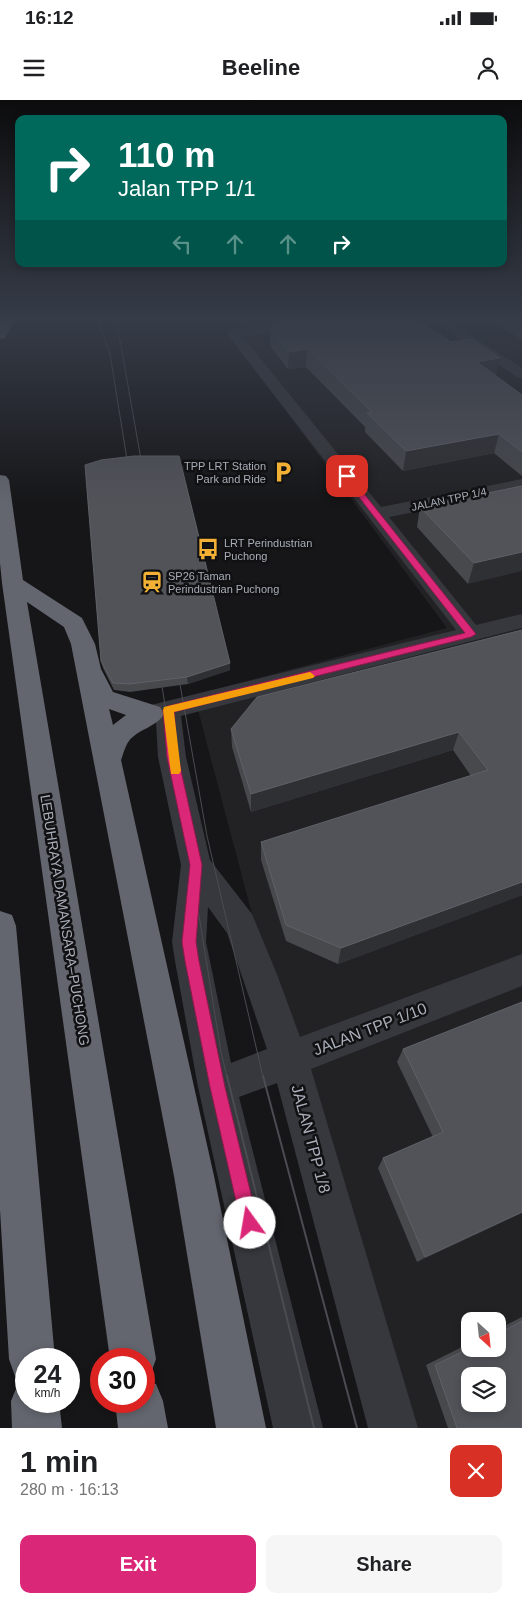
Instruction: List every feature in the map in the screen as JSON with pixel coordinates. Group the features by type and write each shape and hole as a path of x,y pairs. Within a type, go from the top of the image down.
{"highway":[{"name":"LEBUHRAYA DAMANSARA–PUCHONG","path":"0,480 13,584 131,1348"},
{"path":"13,584 74,623 83,644 194,1176 241,1428"},
{"path":"88,668 104,698 159,712"},
{"path":"108,759 117,736 140,719 159,712"},
{"path":"0,926 31,1348"},
{"path":"36,1413 37,1428"},
{"path":"140,1413 142,1428"}],"street":[{"path":"271,381 471,634"},
{"name":"JALAN TPP 1/4","path":"377,514 522,485"},
{"path":"159,712 522,621"},
{"name":"JALAN TPP 1/8","path":"159,712 172,757 196,865 189,942 217,1087 298,1428"},
{"name":"JALAN TPP 1/8","path":"196,865 240,925 261,977 289,1060 393,1428"},
{"name":"JALAN TPP 1/10","path":"217,1087 522,970"}],"shaded area":[{"path":"264,381 522,381 522,1428 388,1428 194,695 447,628"}],"building":[{"path":"340,381 503,381 522,395 522,452 499,434 406,451 367,413 372,412"},
{"name":"SP26 Taman Perindustrian Puchong","path":"134,456 179,456 230,663 187,677 129,684 113,683 101,661 85,465 101,460"},
{"path":"522,486 522,552 474,563 420,507"},
{"path":"522,630 522,882 341,948 286,925 261,842 488,770 459,732 251,794 231,729 257,697"},
{"path":"522,1002 522,1212 425,1257 383,1158 443,1132 403,1049"},
{"path":"522,1321 522,1428 457,1428 435,1365 461,1352 461,1358 506,1358 506,1330"}],"tram line":[{"path":"114,381 129,472"},
{"path":"127,381 143,471"},
{"path":"178,673 207,836 263,1077"},
{"path":"160,674 221,1052 227,1077"},
{"path":"227,1076 314,1428"},
{"path":"263,1076 357,1428"}],"slow traffic":[{"path":"175,771 168,710 310,676"}],"place":[{"name":"TPP LRT Station Park and Ride","path":"283,472"},
{"name":"LRT Perindustrian Puchong","path":"208,549"},
{"name":"SP26 Taman Perindustrian Puchong","path":"152,582"}],"route":[{"path":"250,1223 217,1087 192,961 189,942 196,865 172,757 168,710 270,686 471,634 347,476"}]}
